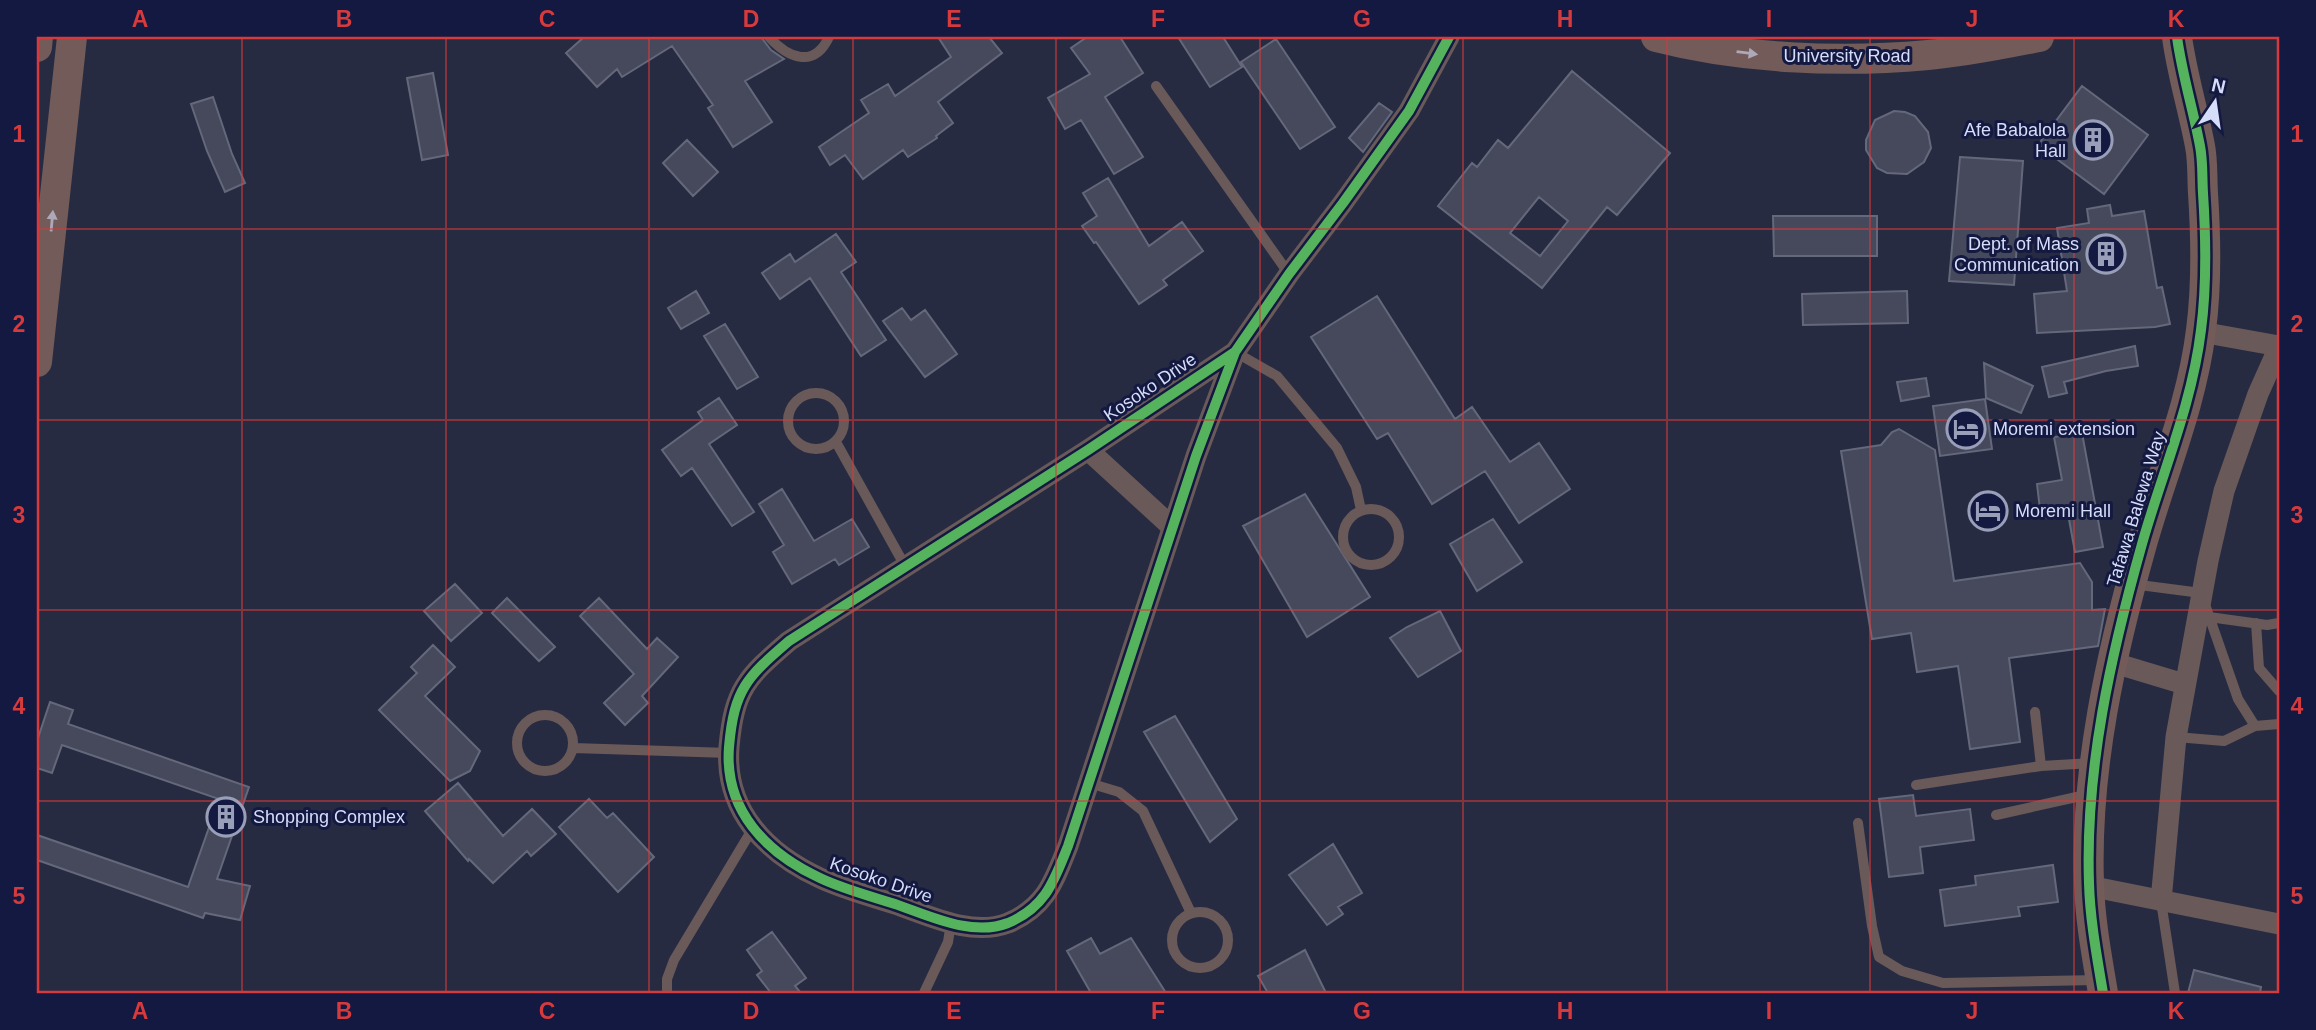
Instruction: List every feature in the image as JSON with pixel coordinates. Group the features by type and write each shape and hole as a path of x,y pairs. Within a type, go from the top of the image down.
{"street":[{"path":"37,47 38,37"},
{"path":"37,362 72,37"},
{"name":"Kosoko Drive","path":"1235,352 1088,450 789,641 758,668 740,691 731,729 728,763 737,804 768,845 820,879 951,923 980,928 1007,923 1033,909 1049,891 1068,846 1172,527 1235,352 1409,111 1448,37"},
{"name":"University Road","path":"1656,37 1693,46 1776,56 1840,57 1928,55 2021,38"},
{"name":"Tafawa Balewa Way","path":"2102,986 2089,886 2089,838 2096,762 2111,662 2131,584 2191,393 2205,288 2206,236 2200,148 2177,37"},
{"path":"2161,901 2176,737 2202,593 2224,491 2258,394 2279,347 2201,332"},
{"path":"1088,450 1172,527"},
{"path":"2111,662 2184,684"},
{"path":"2089,886 2279,925"}],"lane":[{"path":"769,37 789,55 804,58 818,52 829,37"},
{"path":"1156,86 1289,274"},
{"path":"1235,352 1277,376 1337,448 1356,487 1362,510"},
{"path":"817,393 835,399 845,416 842,435 836,442 820,450 802,445 795,439 790,431 789,413 799,398 817,393"},
{"path":"836,442 905,566"},
{"path":"1362,510 1380,510 1395,523 1399,542 1390,558 1382,563 1364,565 1349,555 1344,547 1343,529 1347,521 1362,510"},
{"path":"2131,584 2202,593 2238,699 2255,726"},
{"path":"2209,617 2267,625 2279,622"},
{"path":"2256,623 2259,668 2279,691"},
{"path":"2035,712 2041,766"},
{"path":"545,715 555,717 570,729 573,748 564,764 548,772 530,768 523,762 516,745 522,727 528,721 545,715"},
{"path":"2176,737 2224,741 2255,726 2279,724"},
{"path":"573,748 729,753"},
{"path":"1916,785 2041,766 2096,762"},
{"path":"1089,783 1119,792 1143,811 1191,913"},
{"path":"1996,815 2092,794"},
{"path":"1858,824 1879,957 1902,971 1943,983 2102,986"},
{"path":"667,993 667,979 674,960 753,828"},
{"path":"2161,901 2175,993"},
{"path":"1191,913 1210,914 1225,926 1228,945 1225,954 1212,966 1194,968 1178,958 1174,950 1173,933 1177,924 1191,913"},
{"path":"923,993 948,942 951,923"}],"building":[{"path":"584,37 761,37 771,50 784,59 745,81 772,122 733,147 708,108 713,105 672,46 622,77 617,69 597,87 566,53"},
{"path":"938,37 989,37 1002,53 938,102 953,123 936,136 937,138 908,157 903,150 863,179 845,155 830,165 819,147 869,113 861,100 888,84 895,96 951,57"},
{"path":"1087,37 1120,37 1143,73 1105,97 1143,157 1114,174 1081,120 1065,129 1048,98 1090,74 1071,48"},
{"path":"1178,37 1223,37 1242,67 1210,87"},
{"path":"1276,39 1335,127 1300,149 1241,62"},
{"path":"1572,71 1670,153 1617,215 1607,207 1542,288 1438,206 1472,163 1477,167 1498,140 1508,148","holes":["1539,197 1568,221 1540,256 1510,233"]},
{"path":"433,73 448,155 422,160 407,78"},
{"name":"Afe Babalola Hall","path":"2082,86 2148,135 2104,194 2038,145"},
{"path":"213,97 245,183 225,192 191,104"},
{"path":"1379,103 1392,112 1363,152 1349,138"},
{"path":"1894,111 1915,116 1928,132 1931,148 1924,162 1907,174 1887,173 1877,168 1866,150 1866,140 1875,120"},
{"path":"687,140 718,172 693,196 663,163"},
{"path":"1960,157 2023,161 2014,285 1949,281"},
{"path":"1108,178 1149,246 1182,222 1203,251 1163,280 1167,285 1139,304 1082,226 1097,216 1083,193"},
{"path":"2110,205 2112,216 2144,211 2157,288 2162,287 2170,324 2037,333 2034,294 2067,291 2057,228 2089,223 2087,209"},
{"path":"1773,216 1877,216 1877,256 1774,256"},
{"path":"836,234 856,262 841,272 886,340 861,356 810,278 780,299 762,273 790,254 795,262"},
{"path":"696,291 709,313 681,329 668,308"},
{"path":"1907,291 1908,323 1803,325 1802,294"},
{"path":"1377,296 1455,419 1472,407 1510,462 1539,443 1570,489 1519,523 1485,471 1432,504 1388,433 1377,439 1311,337"},
{"path":"902,308 911,320 925,310 957,354 925,377 883,321"},
{"path":"725,324 758,377 737,389 704,336"},
{"path":"2135,346 2138,366 2064,382 2067,393 2049,397 2042,367"},
{"path":"1984,363 2033,386 2021,413 1986,398"},
{"path":"1926,378 1929,396 1901,401 1897,382"},
{"path":"719,398 737,425 709,444 754,512 732,526 692,468 681,476 662,450 703,420 698,412"},
{"path":"1985,399 1992,449 1940,456 1933,406"},
{"path":"1899,429 1935,450 1954,581 2080,563 2092,582 2092,610 2105,609 2098,646 2009,658 2020,742 1970,749 1958,666 1917,672 1911,633 1872,639 1841,451 1881,445 1892,432"},
{"path":"2082,433 2103,547 2075,552 2068,514 2041,518 2037,484 2062,480 2054,437"},
{"path":"782,489 814,541 852,519 869,547 839,565 835,559 792,584 773,552 784,545 759,504"},
{"path":"1305,494 1370,597 1307,637 1243,526"},
{"path":"1493,519 1522,562 1477,591 1450,544"},
{"path":"455,584 482,613 451,641 424,611"},
{"path":"507,598 555,647 539,661 492,613"},
{"path":"599,598 647,649 657,638 678,657 642,696 648,703 625,725 604,703 634,674 580,616"},
{"path":"1440,611 1461,651 1418,677 1390,638"},
{"path":"433,645 455,667 425,696 480,751 470,771 450,781 379,710 417,673 411,667"},
{"name":"Shopping Complex","path":"50,702 73,710 68,724 249,787 217,879 250,886 240,920 205,913 203,918 37,860 37,835 188,887 219,799 62,745 52,773 37,768 37,741"},
{"path":"1175,716 1237,819 1210,842 1144,732"},
{"path":"458,783 503,836 532,809 556,834 531,856 527,851 493,883 469,859 468,861 425,811"},
{"path":"1913,795 1916,816 1970,809 1974,840 1920,847 1923,873 1889,877 1879,799"},
{"path":"589,799 607,818 613,813 654,857 618,892 559,827"},
{"path":"1333,844 1362,893 1338,907 1343,914 1327,925 1289,875"},
{"path":"2053,865 2058,902 2018,907 2020,916 1945,926 1940,890 1976,885 1975,876"},
{"path":"772,932 806,978 795,986 801,993 771,993 757,975 762,971 747,950"},
{"path":"1091,938 1100,954 1131,938 1166,993 1091,993 1067,951"},
{"path":"1305,950 1326,993 1268,993 1258,976"},
{"path":"2194,970 2261,987 2260,993 2188,993"}],"cycle path":[{"path":"1235,352 1088,450 789,641 753,675 739,697 735,711 731,727 729,770 741,810 766,842 800,868 829,882 951,923 980,928 994,927 1021,917 1040,901 1053,882 1068,846 1196,456 1235,352 1409,111 1449,37"},
{"path":"2103,993 2092,925 2089,883 2091,797 2102,712 2131,585 2191,385 2204,296 2202,157 2177,37"}],"place":[{"name":"Afe Babalola Hall","path":"2093,140"},
{"name":"Dept. of Mass Communication","path":"2106,254"},
{"name":"Moremi extension","path":"1966,429"},
{"name":"Moremi Hall","path":"1988,511"},
{"name":"Shopping Complex","path":"226,817"}]}
